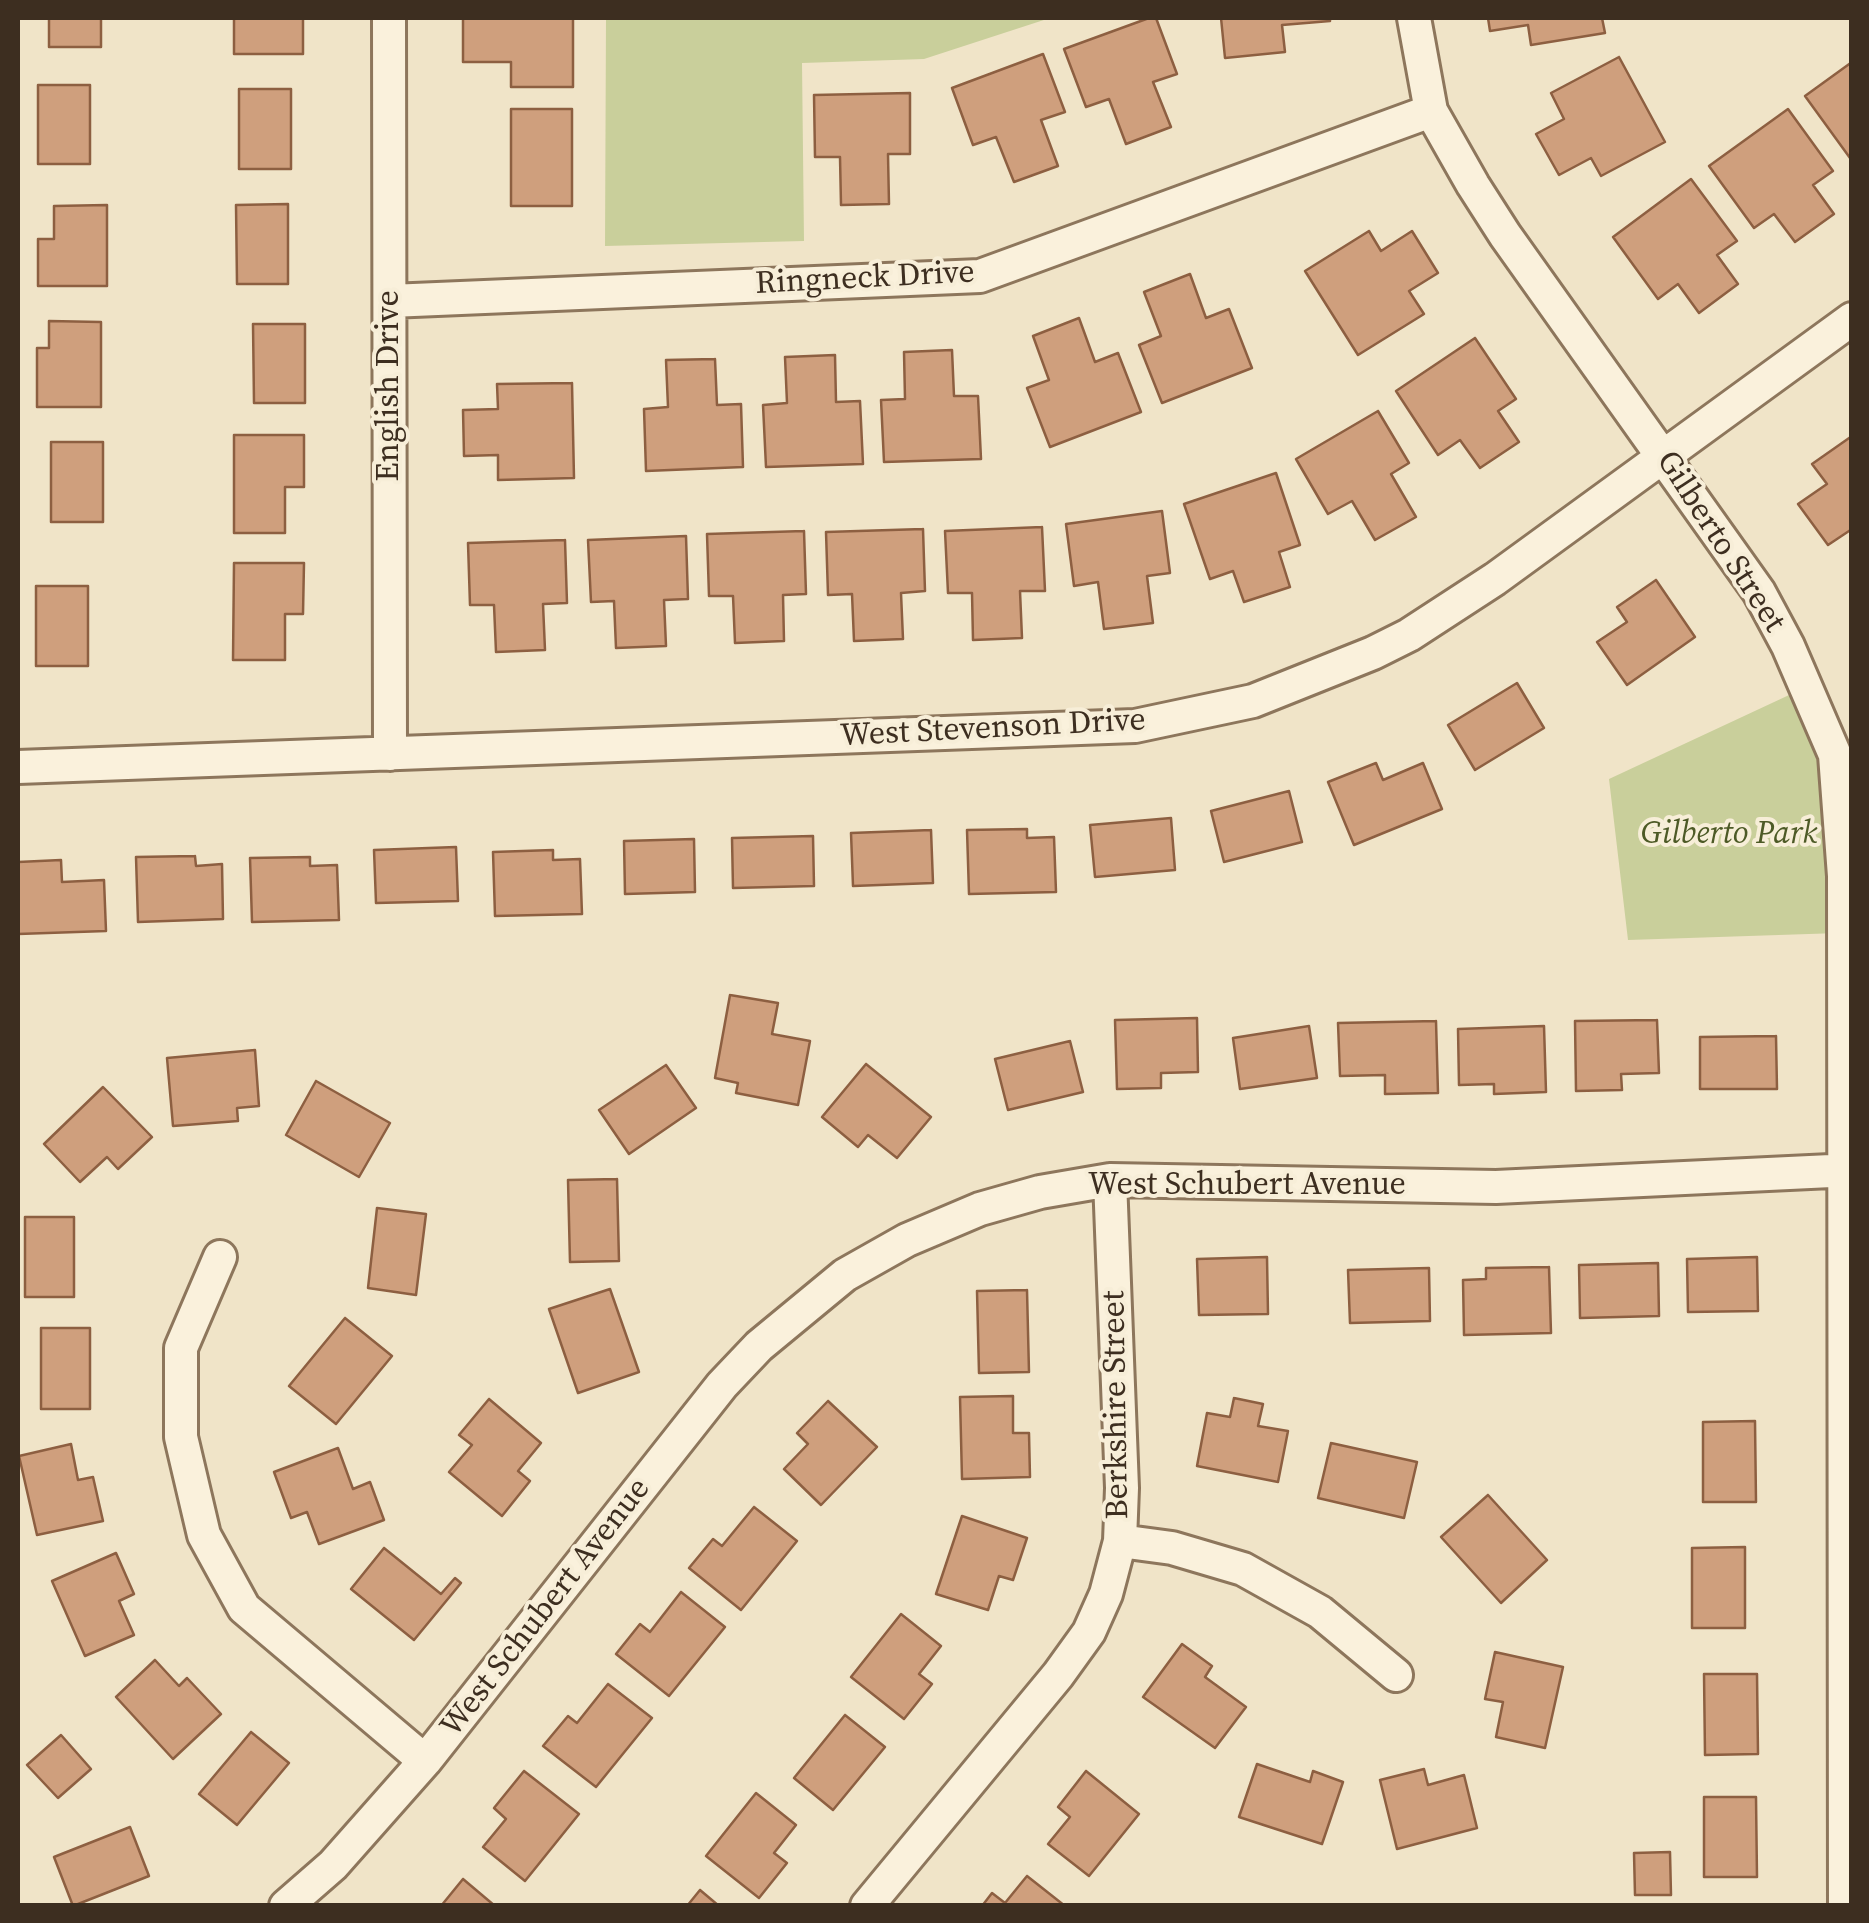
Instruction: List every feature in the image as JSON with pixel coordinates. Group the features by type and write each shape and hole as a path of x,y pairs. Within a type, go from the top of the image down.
{"street":[{"name":"English Drive","path":"389,18 390,754"},
{"name":"Gilberto Street","path":"1414,18 1431,111 1505,235 1759,592 1843,753 1849,1170 1845,1906"},
{"name":"Ringneck Drive","path":"390,301 980,276 1431,111"},
{"name":"West Stevenson Drive","path":"18,767 1135,726 1236,705 1282,692 1409,635 1495,578 1852,319"},
{"name":"West Schubert Avenue","path":"286,1906 333,1865 426,1761 722,1385 785,1321 844,1275 925,1232 980,1209 1040,1192 1110,1180 1496,1187 1849,1170"},
{"name":"Berkshire Street","path":"867,1906 1058,1675 1088,1632 1106,1594 1120,1541 1122,1488 1110,1180"},
{"path":"220,1257 181,1348 182,1437 204,1535 244,1608 426,1761"},
{"path":"1120,1541 1172,1548 1243,1569 1320,1612 1396,1675"}],"green space":[{"path":"606,18 1050,18 924,59 802,63 804,241 605,246"},
{"name":"Gilberto Park","path":"1802,689 1829,758 1839,933 1628,940 1609,779"}],"building":[{"path":"49,18 101,18 101,47 49,47"},
{"path":"234,18 303,18 303,54 234,54"},
{"path":"463,18 573,18 573,87 511,87 511,62 463,62"},
{"path":"1156,18 1177,74 1153,82 1171,127 1126,144 1109,99 1086,107 1064,49"},
{"path":"1221,18 1330,21 1282,25 1285,52 1225,58"},
{"path":"1488,18 1602,18 1605,33 1531,45 1528,25 1490,31"},
{"path":"1043,54 1065,112 1041,120 1058,166 1014,182 996,137 973,145 952,88"},
{"path":"1619,57 1665,142 1601,176 1591,158 1559,175 1536,134 1564,119 1551,93"},
{"path":"1852,62 1852,157 1850,158 1805,96"},
{"path":"38,85 90,85 90,164 38,164"},
{"path":"239,89 291,89 291,169 239,169"},
{"path":"910,93 910,154 888,154 889,204 841,205 840,157 815,157 814,95"},
{"path":"511,109 572,109 572,206 511,206"},
{"path":"1788,109 1833,171 1813,185 1834,214 1795,242 1774,214 1754,228 1709,166"},
{"path":"1691,179 1737,241 1717,255 1738,284 1699,313 1678,284 1658,299 1613,237"},
{"path":"288,204 288,284 237,284 236,205"},
{"path":"107,205 107,286 38,286 38,239 54,239 54,206"},
{"path":"1369,231 1381,251 1412,231 1438,273 1409,291 1424,314 1358,355 1305,271"},
{"path":"1190,274 1206,318 1229,309 1252,368 1162,403 1139,345 1161,336 1144,292"},
{"path":"1079,318 1095,362 1118,353 1141,412 1050,447 1027,388 1049,380 1033,336"},
{"path":"49,321 101,322 101,407 37,407 37,348 49,348"},
{"path":"253,324 305,324 305,403 254,403"},
{"path":"1475,338 1516,399 1498,411 1519,442 1480,468 1460,440 1438,455 1396,391"},
{"path":"952,350 954,396 978,396 981,459 884,462 881,400 905,399 904,352"},
{"path":"835,355 836,402 860,401 863,464 766,467 763,405 787,403 785,357"},
{"path":"715,359 717,405 741,404 743,467 646,471 644,409 668,407 666,360"},
{"path":"572,383 574,478 498,480 498,455 464,456 463,410 498,409 497,384"},
{"path":"1378,411 1409,463 1391,474 1416,517 1375,540 1352,501 1328,514 1296,459"},
{"path":"234,435 304,435 304,487 285,487 285,533 234,533"},
{"path":"1852,436 1852,529 1828,545 1798,504 1827,484 1812,464"},
{"path":"51,442 103,442 103,522 51,522"},
{"path":"1276,473 1300,545 1279,552 1290,587 1244,602 1233,571 1210,579 1184,504"},
{"path":"1162,511 1170,573 1147,576 1153,623 1104,629 1098,582 1074,586 1066,524"},
{"path":"1042,527 1045,591 1020,591 1022,638 973,640 972,593 948,593 945,531"},
{"path":"923,529 925,591 901,593 903,639 854,641 852,594 828,595 826,532"},
{"path":"804,531 806,594 783,595 784,641 735,643 733,596 709,596 707,534"},
{"path":"686,536 688,599 664,600 666,646 616,648 614,601 591,602 588,540"},
{"path":"565,540 567,603 543,604 545,650 496,652 494,605 470,605 468,543"},
{"path":"234,563 304,563 303,614 285,614 285,660 233,660"},
{"path":"1656,580 1695,637 1627,685 1597,642 1627,622 1617,607"},
{"path":"36,586 88,586 88,666 36,666"},
{"path":"1517,683 1544,728 1475,770 1448,725"},
{"path":"1376,763 1383,780 1423,763 1442,809 1354,845 1328,782"},
{"path":"1289,791 1302,842 1224,862 1211,811"},
{"path":"1171,818 1175,870 1095,877 1090,825"},
{"path":"1027,829 1027,838 1054,837 1056,892 969,894 967,830"},
{"path":"931,830 933,883 853,886 851,833"},
{"path":"813,836 814,886 733,888 732,838"},
{"path":"694,839 695,892 625,894 624,841"},
{"path":"456,847 458,901 376,903 374,850"},
{"path":"553,850 553,860 580,859 582,914 495,916 493,852"},
{"path":"195,856 196,866 222,864 223,919 138,922 136,857"},
{"path":"310,857 310,866 337,865 339,920 252,922 250,858"},
{"path":"61,860 62,882 104,880 106,931 18,934 18,862"},
{"path":"730,995 778,1003 772,1034 810,1041 798,1105 736,1093 738,1083 715,1078"},
{"path":"1197,1018 1198,1072 1161,1073 1161,1088 1117,1089 1115,1020"},
{"path":"1657,1020 1659,1073 1621,1074 1622,1090 1576,1091 1575,1021"},
{"path":"1436,1021 1438,1093 1385,1094 1385,1075 1340,1076 1338,1023"},
{"path":"1309,1026 1317,1078 1240,1089 1233,1038"},
{"path":"1544,1026 1546,1092 1494,1094 1494,1084 1459,1085 1458,1029"},
{"path":"1776,1036 1777,1089 1700,1089 1700,1037"},
{"path":"1070,1041 1083,1092 1008,1110 995,1059"},
{"path":"255,1050 259,1106 237,1108 238,1121 173,1126 167,1058"},
{"path":"866,1064 931,1117 897,1158 868,1135 858,1147 822,1117"},
{"path":"666,1065 696,1108 629,1154 599,1110"},
{"path":"316,1081 390,1123 359,1177 286,1135"},
{"path":"103,1087 152,1137 118,1169 107,1157 80,1182 44,1144"},
{"path":"617,1179 619,1261 570,1262 568,1180"},
{"path":"377,1208 426,1214 416,1295 368,1288"},
{"path":"25,1217 74,1217 74,1297 25,1297"},
{"path":"1267,1257 1268,1314 1199,1315 1197,1259"},
{"path":"1757,1257 1758,1311 1688,1312 1687,1259"},
{"path":"1658,1263 1659,1316 1580,1318 1579,1265"},
{"path":"1549,1267 1551,1333 1464,1335 1463,1280 1486,1279 1486,1268"},
{"path":"1429,1268 1430,1321 1350,1323 1348,1270"},
{"path":"610,1289 639,1372 578,1393 549,1309"},
{"path":"1027,1290 1029,1372 979,1373 977,1291"},
{"path":"345,1318 392,1356 336,1424 289,1386"},
{"path":"41,1328 90,1328 90,1409 41,1409"},
{"path":"1013,1396 1013,1433 1029,1433 1030,1477 962,1479 960,1397"},
{"path":"1234,1398 1263,1404 1258,1426 1288,1431 1278,1482 1197,1466 1207,1413 1230,1417"},
{"path":"489,1399 541,1443 518,1471 530,1481 502,1516 449,1472 472,1445 459,1435"},
{"path":"828,1401 877,1447 821,1505 784,1469 808,1444 797,1433"},
{"path":"1755,1421 1756,1502 1703,1502 1703,1422"},
{"path":"1331,1443 1417,1462 1404,1518 1318,1498"},
{"path":"71,1444 78,1480 93,1477 103,1521 37,1535 19,1456"},
{"path":"338,1448 353,1489 370,1482 384,1520 319,1544 307,1512 291,1518 274,1472"},
{"path":"1488,1495 1547,1560 1501,1603 1441,1537"},
{"path":"754,1507 797,1541 741,1610 689,1568 713,1539 722,1546"},
{"path":"962,1516 1027,1538 1013,1580 999,1576 988,1610 936,1594"},
{"path":"1745,1547 1745,1628 1692,1628 1692,1548"},
{"path":"384,1548 441,1594 455,1578 461,1583 414,1640 351,1589"},
{"path":"116,1553 134,1594 119,1601 134,1635 85,1656 52,1581"},
{"path":"681,1592 725,1627 669,1696 616,1654 640,1624 650,1632"},
{"path":"901,1614 941,1646 919,1674 932,1684 904,1719 851,1677"},
{"path":"1182,1644 1212,1666 1205,1677 1246,1707 1215,1748 1143,1697"},
{"path":"1495,1652 1563,1667 1545,1748 1496,1737 1503,1702 1485,1699"},
{"path":"155,1660 179,1686 187,1678 221,1714 173,1759 116,1697"},
{"path":"1704,1674 1757,1674 1758,1754 1705,1755"},
{"path":"608,1684 652,1718 596,1787 543,1746 568,1716 577,1723"},
{"path":"845,1715 885,1747 833,1810 794,1778"},
{"path":"251,1732 289,1763 237,1825 199,1794"},
{"path":"61,1735 91,1769 58,1798 27,1765"},
{"path":"1257,1764 1310,1782 1313,1771 1343,1782 1322,1844 1239,1817"},
{"path":"1424,1769 1428,1785 1464,1775 1477,1828 1397,1849 1380,1780"},
{"path":"524,1771 579,1814 525,1881 483,1847 506,1819 494,1808"},
{"path":"1086,1771 1139,1814 1089,1876 1048,1844 1070,1817 1058,1807"},
{"path":"756,1793 796,1825 774,1853 787,1863 759,1898 706,1856"},
{"path":"1704,1797 1756,1797 1757,1877 1704,1877"},
{"path":"130,1827 149,1876 73,1906 54,1857"},
{"path":"1670,1852 1671,1895 1635,1895 1634,1853"},
{"path":"1027,1876 1065,1906 982,1906 992,1893 1005,1903"},
{"path":"463,1879 495,1906 441,1906"},
{"path":"700,1890 719,1906 687,1906"}]}
